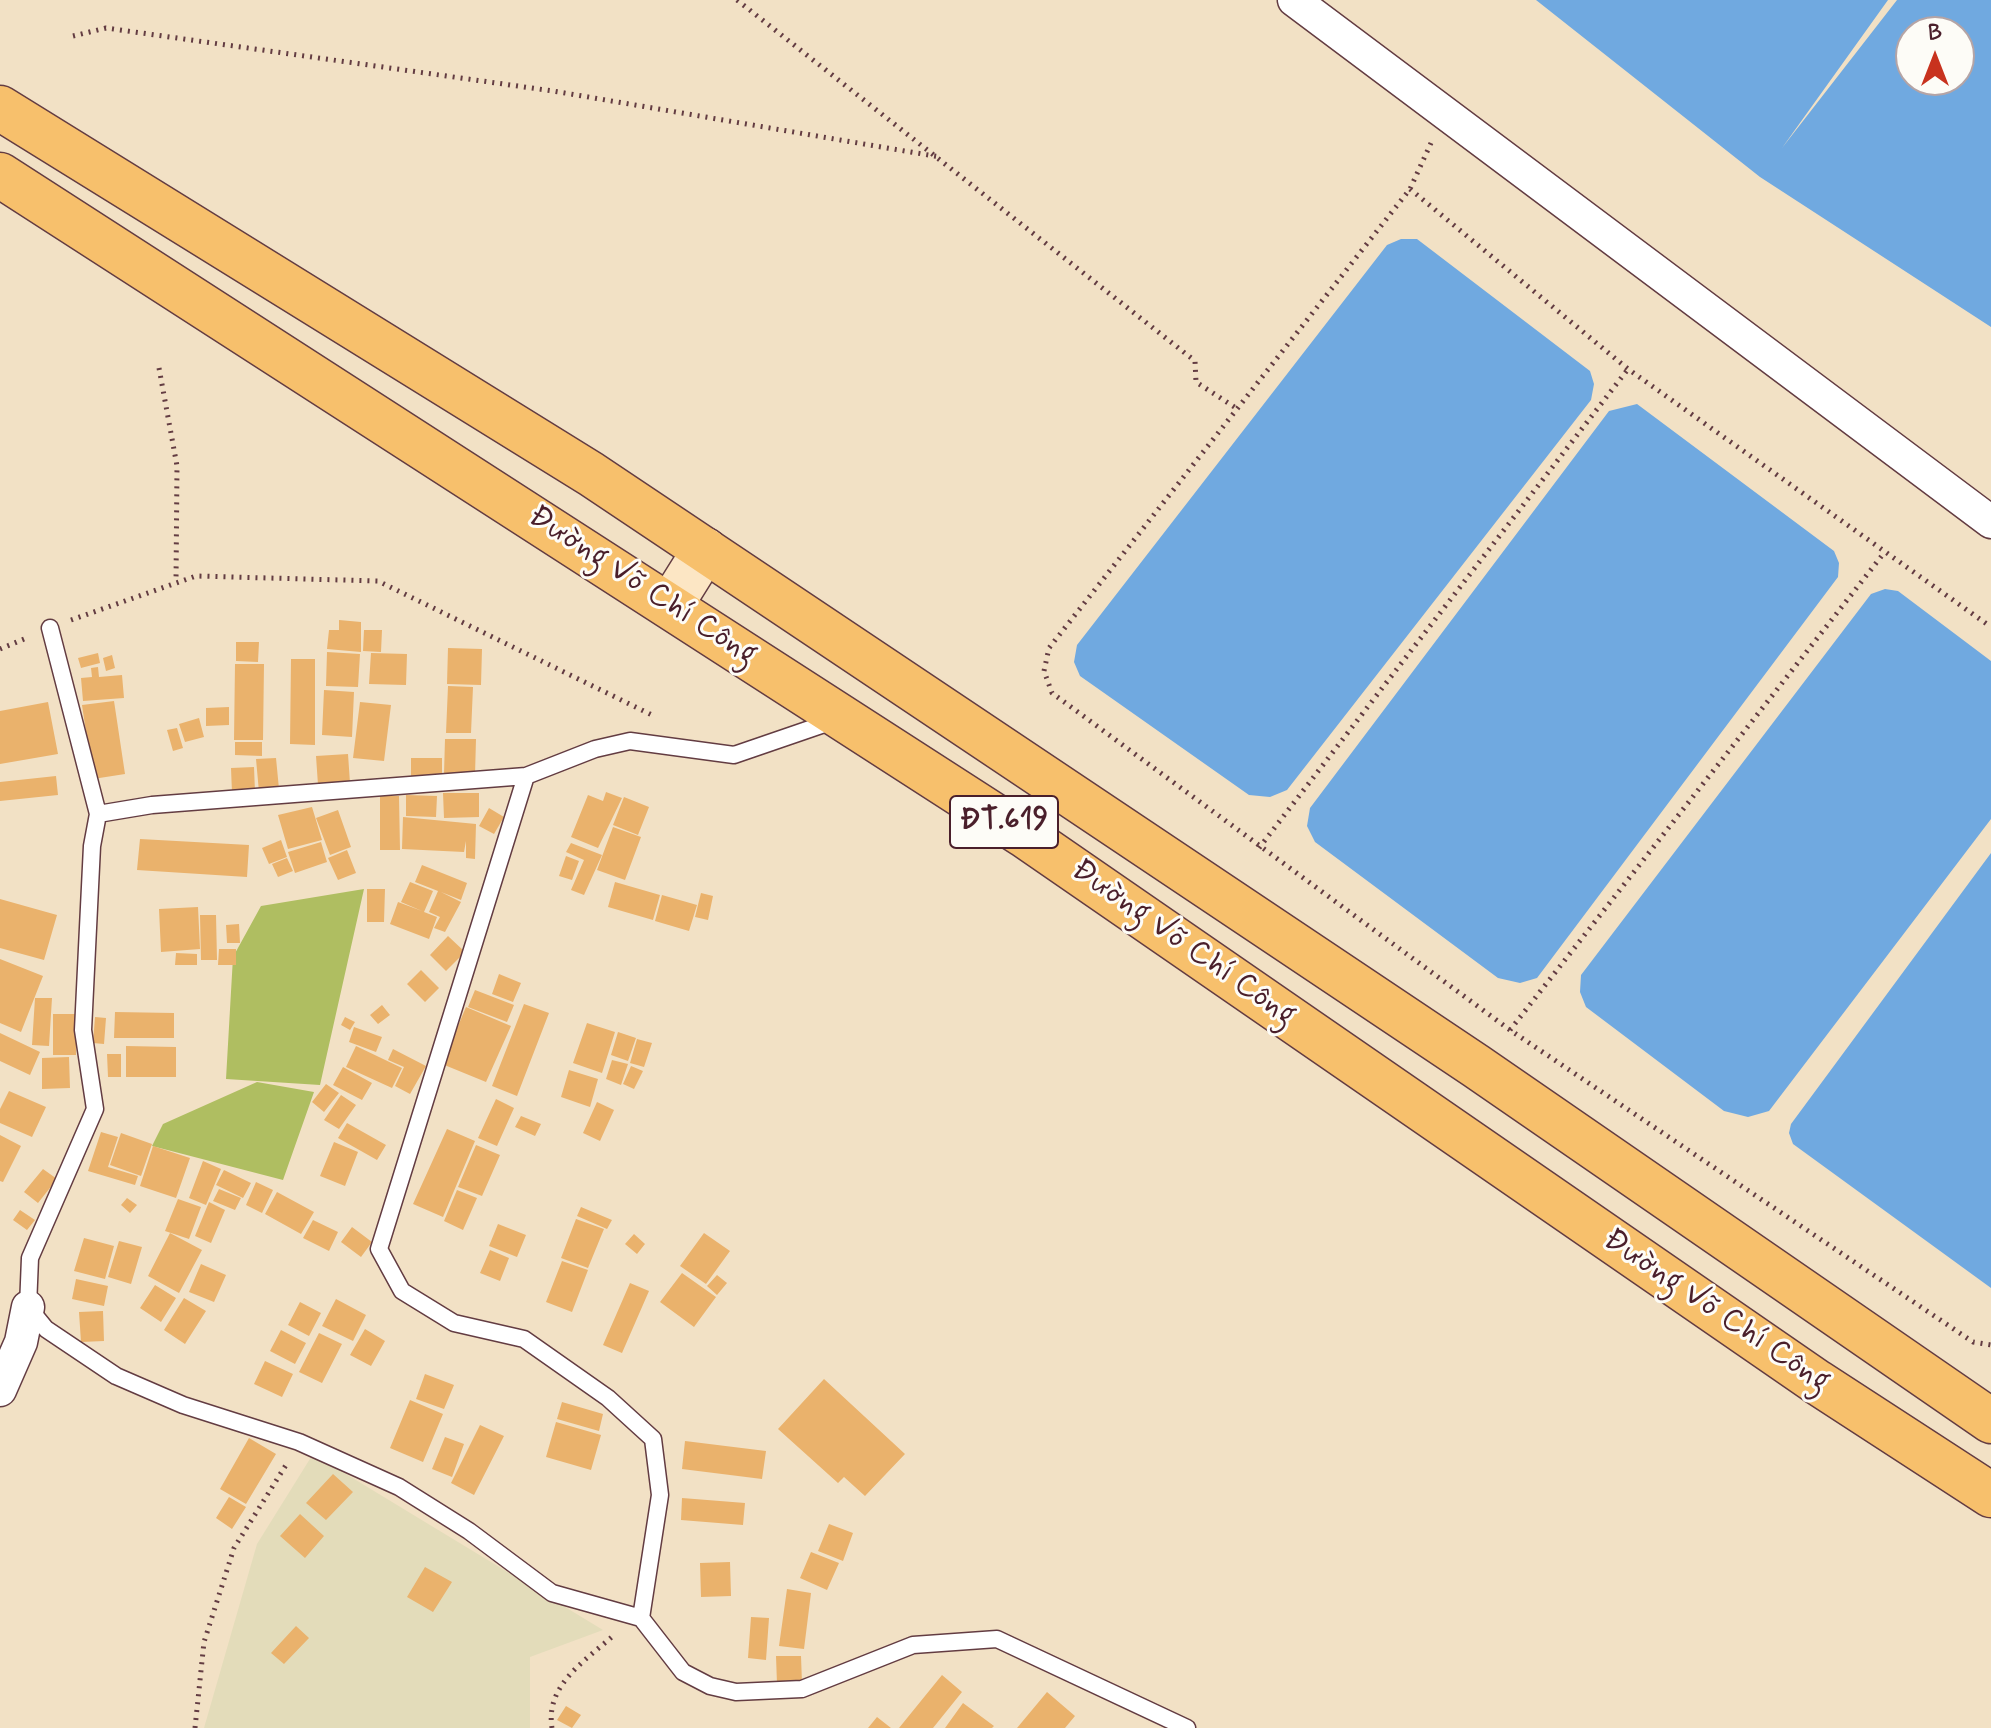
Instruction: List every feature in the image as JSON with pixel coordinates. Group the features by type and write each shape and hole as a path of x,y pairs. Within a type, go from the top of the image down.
{"main road":[{"name":"Đường Võ Chí Công","path":"0,108 591,474 1463,1057 1991,1421"},
{"name":"Đường Võ Chí Công","path":"0,175 1024,835 1791,1364 1991,1495"},
{"path":"670,606 705,550"}],"street":[{"path":"1294,0 1991,522"},
{"path":"0,1390 21,1342 28,1307"}],"lane":[{"path":"50,628 98,814 92,846 83,1030 95,1109 30,1258 28,1307 46,1329 116,1376 183,1405 299,1442 399,1487 469,1531 552,1593 641,1618 683,1672 723,1689 773,1693 802,1689 913,1645 997,1639 1187,1728"},
{"path":"98,814 152,805 526,776 595,749 630,741 734,755 844,718"},
{"path":"526,776 379,1249 402,1291 454,1323 524,1339 608,1398 653,1439 660,1495 641,1618"}],"path":[{"path":"737,0 1195,361 1196,382 1239,410"},
{"path":"73,36 106,28 168,36 553,91 940,157"},
{"path":"1445,113 1410,189 1049,648 1044,671 1052,693 1510,1030 1973,1342 1991,1345"},
{"path":"1410,189 1628,369 1991,627"},
{"path":"159,368 177,466 176,582"},
{"path":"1259,848 1628,369"},
{"path":"1510,1030 1884,553"},
{"path":"0,649 196,576 257,575 378,581 661,719"},
{"path":"195,1728 204,1642 234,1548 296,1453 299,1442"},
{"path":"552,1728 549,1713 560,1683 619,1631 641,1618"}],"shaded area":[{"path":"313,1454 603,1630 530,1657 530,1728 204,1728 257,1544"}],"green space":[{"path":"364,889 320,1085 226,1079 233,957 261,906"},
{"path":"257,1082 314,1092 283,1180 152,1146 163,1124"}],"water":[{"path":"1536,0 1888,0 1782,148 1897,0 1991,0 1991,327 1760,177"},
{"path":"1401,239 1417,239 1590,371 1594,384 1591,400 1287,790 1270,797 1249,795 1080,676 1074,662 1077,645 1387,245"},
{"path":"1637,404 1834,551 1839,563 1838,577 1537,978 1520,983 1498,978 1315,842 1307,826 1310,808 1609,411"},
{"path":"1885,589 1898,591 1991,661 1991,819 1769,1111 1748,1117 1724,1111 1586,1007 1580,992 1581,975 1871,594"},
{"path":"1991,853 1991,1288 1793,1144 1789,1133 1791,1124"}],"building":[{"path":"339,620 361,622 361,652 327,649 329,630 339,630"},
{"path":"364,630 382,630 381,652 363,651"},
{"path":"236,642 259,642 258,662 236,661"},
{"path":"448,648 482,649 481,685 447,684"},
{"path":"327,652 360,654 358,687 326,686"},
{"path":"98,653 100,663 81,668 78,658"},
{"path":"371,653 407,654 406,685 369,684"},
{"path":"112,655 115,668 106,671 103,658"},
{"path":"291,659 315,659 315,745 290,744"},
{"path":"235,664 264,664 263,740 234,740"},
{"path":"98,667 99,677 122,675 124,698 83,701 81,678 92,677 91,668"},
{"path":"448,686 473,687 471,733 446,733"},
{"path":"324,690 354,692 352,737 322,735"},
{"path":"114,701 125,774 93,779 82,705"},
{"path":"48,702 58,754 0,764 0,711"},
{"path":"360,702 391,705 384,761 353,758"},
{"path":"229,707 229,725 206,726 206,708"},
{"path":"199,718 204,737 185,742 179,724"},
{"path":"177,728 183,748 173,751 167,730"},
{"path":"445,739 476,739 475,775 444,774"},
{"path":"235,742 262,742 262,756 235,755"},
{"path":"348,754 350,783 318,785 316,756"},
{"path":"276,758 279,789 259,792 256,759"},
{"path":"411,758 442,758 442,780 411,780"},
{"path":"254,767 255,792 232,793 231,768"},
{"path":"56,776 58,795 0,801 0,782"},
{"path":"606,792 622,798 598,848 571,837 588,795 603,801"},
{"path":"443,793 479,793 479,817 444,818"},
{"path":"406,795 437,796 436,817 406,816"},
{"path":"380,796 399,796 400,850 380,850"},
{"path":"624,797 649,807 638,835 613,825"},
{"path":"312,807 322,840 288,849 278,815"},
{"path":"489,808 504,817 494,834 479,826"},
{"path":"338,810 351,847 330,855 316,818"},
{"path":"403,817 476,824 475,859 466,858 466,841 464,852 402,849"},
{"path":"613,827 641,837 625,880 597,870"},
{"path":"140,839 249,845 247,877 137,870"},
{"path":"281,840 287,857 269,864 262,848"},
{"path":"321,842 327,862 295,873 288,852"},
{"path":"571,843 602,855 584,895 571,890 584,860 566,852"},
{"path":"347,850 356,873 338,880 328,858"},
{"path":"566,856 579,861 572,880 559,876"},
{"path":"287,858 293,871 278,877 272,864"},
{"path":"422,865 467,883 461,900 441,892 461,902 445,932 434,928 440,917 429,912 438,891 415,882"},
{"path":"410,882 433,891 424,912 437,917 429,939 390,924 398,902 422,911 401,902"},
{"path":"615,882 660,895 653,920 608,907"},
{"path":"367,889 385,889 384,922 367,922"},
{"path":"701,893 713,896 708,920 695,917"},
{"path":"662,895 697,905 689,931 655,921"},
{"path":"0,899 57,915 44,960 0,948"},
{"path":"198,907 200,949 161,952 159,909"},
{"path":"200,915 216,915 217,960 201,960"},
{"path":"239,924 240,943 227,943 226,925"},
{"path":"448,936 465,952 446,971 430,955"},
{"path":"219,949 236,949 236,965 218,965"},
{"path":"176,953 197,954 197,965 175,965"},
{"path":"0,959 43,976 21,1032 0,1023"},
{"path":"421,970 439,988 425,1002 407,984"},
{"path":"499,974 521,983 513,1002 492,994"},
{"path":"475,990 514,1005 507,1022 468,1007"},
{"path":"35,998 52,998 49,1046 32,1045"},
{"path":"524,1004 549,1013 517,1096 492,1086"},
{"path":"382,1005 390,1015 378,1024 370,1015"},
{"path":"466,1007 511,1026 486,1082 442,1064"},
{"path":"115,1012 174,1013 174,1038 114,1038"},
{"path":"53,1014 76,1014 76,1055 53,1055"},
{"path":"95,1017 106,1018 104,1044 93,1043"},
{"path":"345,1017 355,1022 350,1030 341,1025"},
{"path":"587,1023 615,1032 602,1073 573,1063"},
{"path":"354,1027 382,1037 376,1052 349,1042"},
{"path":"618,1032 636,1038 628,1061 611,1055"},
{"path":"0,1033 40,1052 30,1075 0,1061"},
{"path":"637,1039 652,1043 644,1067 630,1063"},
{"path":"126,1046 176,1047 176,1077 126,1077"},
{"path":"356,1046 402,1068 392,1088 346,1067"},
{"path":"393,1049 426,1066 410,1094 395,1086 404,1067 388,1060"},
{"path":"107,1054 121,1054 121,1077 108,1077"},
{"path":"69,1057 70,1088 42,1089 42,1058"},
{"path":"612,1060 628,1064 621,1085 606,1079"},
{"path":"631,1066 643,1071 634,1089 623,1084"},
{"path":"343,1067 372,1083 362,1100 333,1085"},
{"path":"569,1070 598,1079 590,1107 561,1097"},
{"path":"326,1084 339,1093 324,1112 312,1102"},
{"path":"9,1091 46,1107 32,1137 0,1123 0,1109"},
{"path":"341,1095 356,1105 339,1129 324,1120"},
{"path":"496,1099 514,1108 497,1146 478,1138"},
{"path":"597,1102 614,1110 600,1141 583,1133"},
{"path":"521,1116 541,1124 535,1136 515,1127"},
{"path":"347,1123 386,1145 377,1160 338,1138"},
{"path":"447,1129 475,1141 443,1217 413,1204"},
{"path":"101,1132 118,1137 108,1167 138,1176 135,1185 88,1171"},
{"path":"121,1133 152,1144 141,1176 110,1165"},
{"path":"0,1135 21,1146 3,1182 0,1181"},
{"path":"334,1142 358,1152 345,1186 320,1176"},
{"path":"476,1145 500,1155 482,1196 458,1187"},
{"path":"153,1146 190,1158 176,1198 140,1186"},
{"path":"203,1161 221,1169 206,1205 189,1198"},
{"path":"43,1169 57,1179 38,1203 24,1192"},
{"path":"224,1170 251,1183 243,1198 216,1185"},
{"path":"256,1182 273,1190 262,1213 246,1205"},
{"path":"219,1189 241,1198 235,1210 213,1201"},
{"path":"457,1190 477,1198 463,1230 444,1221"},
{"path":"277,1192 314,1212 301,1234 265,1214"},
{"path":"127,1198 137,1205 130,1213 121,1205"},
{"path":"178,1199 201,1207 189,1239 165,1231"},
{"path":"209,1202 225,1210 211,1243 195,1236"},
{"path":"581,1207 612,1220 607,1229 577,1216"},
{"path":"20,1210 35,1220 27,1230 13,1220"},
{"path":"576,1219 604,1229 588,1268 561,1258"},
{"path":"313,1220 338,1232 329,1251 303,1238"},
{"path":"498,1224 526,1235 517,1257 489,1246"},
{"path":"352,1227 372,1242 361,1257 341,1242"},
{"path":"170,1233 202,1250 179,1293 148,1276"},
{"path":"704,1233 730,1251 706,1284 680,1266"},
{"path":"634,1234 645,1244 637,1254 625,1244"},
{"path":"84,1238 114,1246 105,1279 74,1271"},
{"path":"119,1241 142,1247 131,1284 108,1277"},
{"path":"490,1250 509,1258 500,1281 480,1273"},
{"path":"562,1261 588,1270 572,1312 546,1302"},
{"path":"201,1264 226,1275 214,1302 189,1292"},
{"path":"682,1273 716,1297 694,1327 660,1302"},
{"path":"717,1275 727,1283 717,1295 707,1286"},
{"path":"76,1279 108,1286 104,1306 72,1299"},
{"path":"630,1283 649,1291 622,1353 603,1345"},
{"path":"155,1285 176,1298 161,1322 140,1308"},
{"path":"184,1298 206,1311 185,1344 164,1330"},
{"path":"336,1299 366,1315 353,1341 322,1326"},
{"path":"300,1302 321,1313 309,1336 288,1325"},
{"path":"103,1311 104,1341 81,1342 79,1312"},
{"path":"365,1329 385,1341 371,1366 350,1355"},
{"path":"281,1330 306,1343 295,1364 270,1351"},
{"path":"319,1333 342,1344 322,1383 299,1372"},
{"path":"265,1361 293,1374 282,1397 254,1384"},
{"path":"425,1374 454,1385 444,1409 416,1399"},
{"path":"824,1379 905,1454 865,1496 844,1477 838,1483 778,1429"},
{"path":"410,1400 443,1414 423,1462 390,1448"},
{"path":"562,1402 603,1414 599,1431 557,1419"},
{"path":"556,1422 601,1435 591,1470 546,1457"},
{"path":"480,1425 504,1436 474,1495 451,1483"},
{"path":"445,1437 464,1444 452,1477 432,1469"},
{"path":"249,1438 276,1454 246,1504 220,1489"},
{"path":"685,1441 766,1451 762,1479 682,1469"},
{"path":"333,1474 353,1492 326,1520 306,1503"},
{"path":"229,1497 246,1507 232,1529 216,1518"},
{"path":"682,1498 745,1503 743,1525 681,1520"},
{"path":"300,1514 324,1536 305,1558 280,1536"},
{"path":"829,1524 853,1533 843,1561 818,1551"},
{"path":"811,1552 839,1563 827,1590 800,1578"},
{"path":"730,1562 731,1596 701,1597 700,1563"},
{"path":"425,1567 452,1582 433,1612 407,1597"},
{"path":"787,1589 811,1593 804,1649 779,1646"},
{"path":"751,1617 769,1618 766,1660 748,1658"},
{"path":"296,1626 309,1638 284,1664 271,1653"},
{"path":"776,1656 801,1656 802,1683 777,1684"},
{"path":"942,1675 962,1692 933,1728 899,1728"},
{"path":"1047,1692 1075,1716 1065,1728 1017,1728"},
{"path":"963,1703 994,1726 945,1728"},
{"path":"566,1706 581,1715 572,1728 557,1720"},
{"path":"877,1717 891,1728 868,1728"}]}
